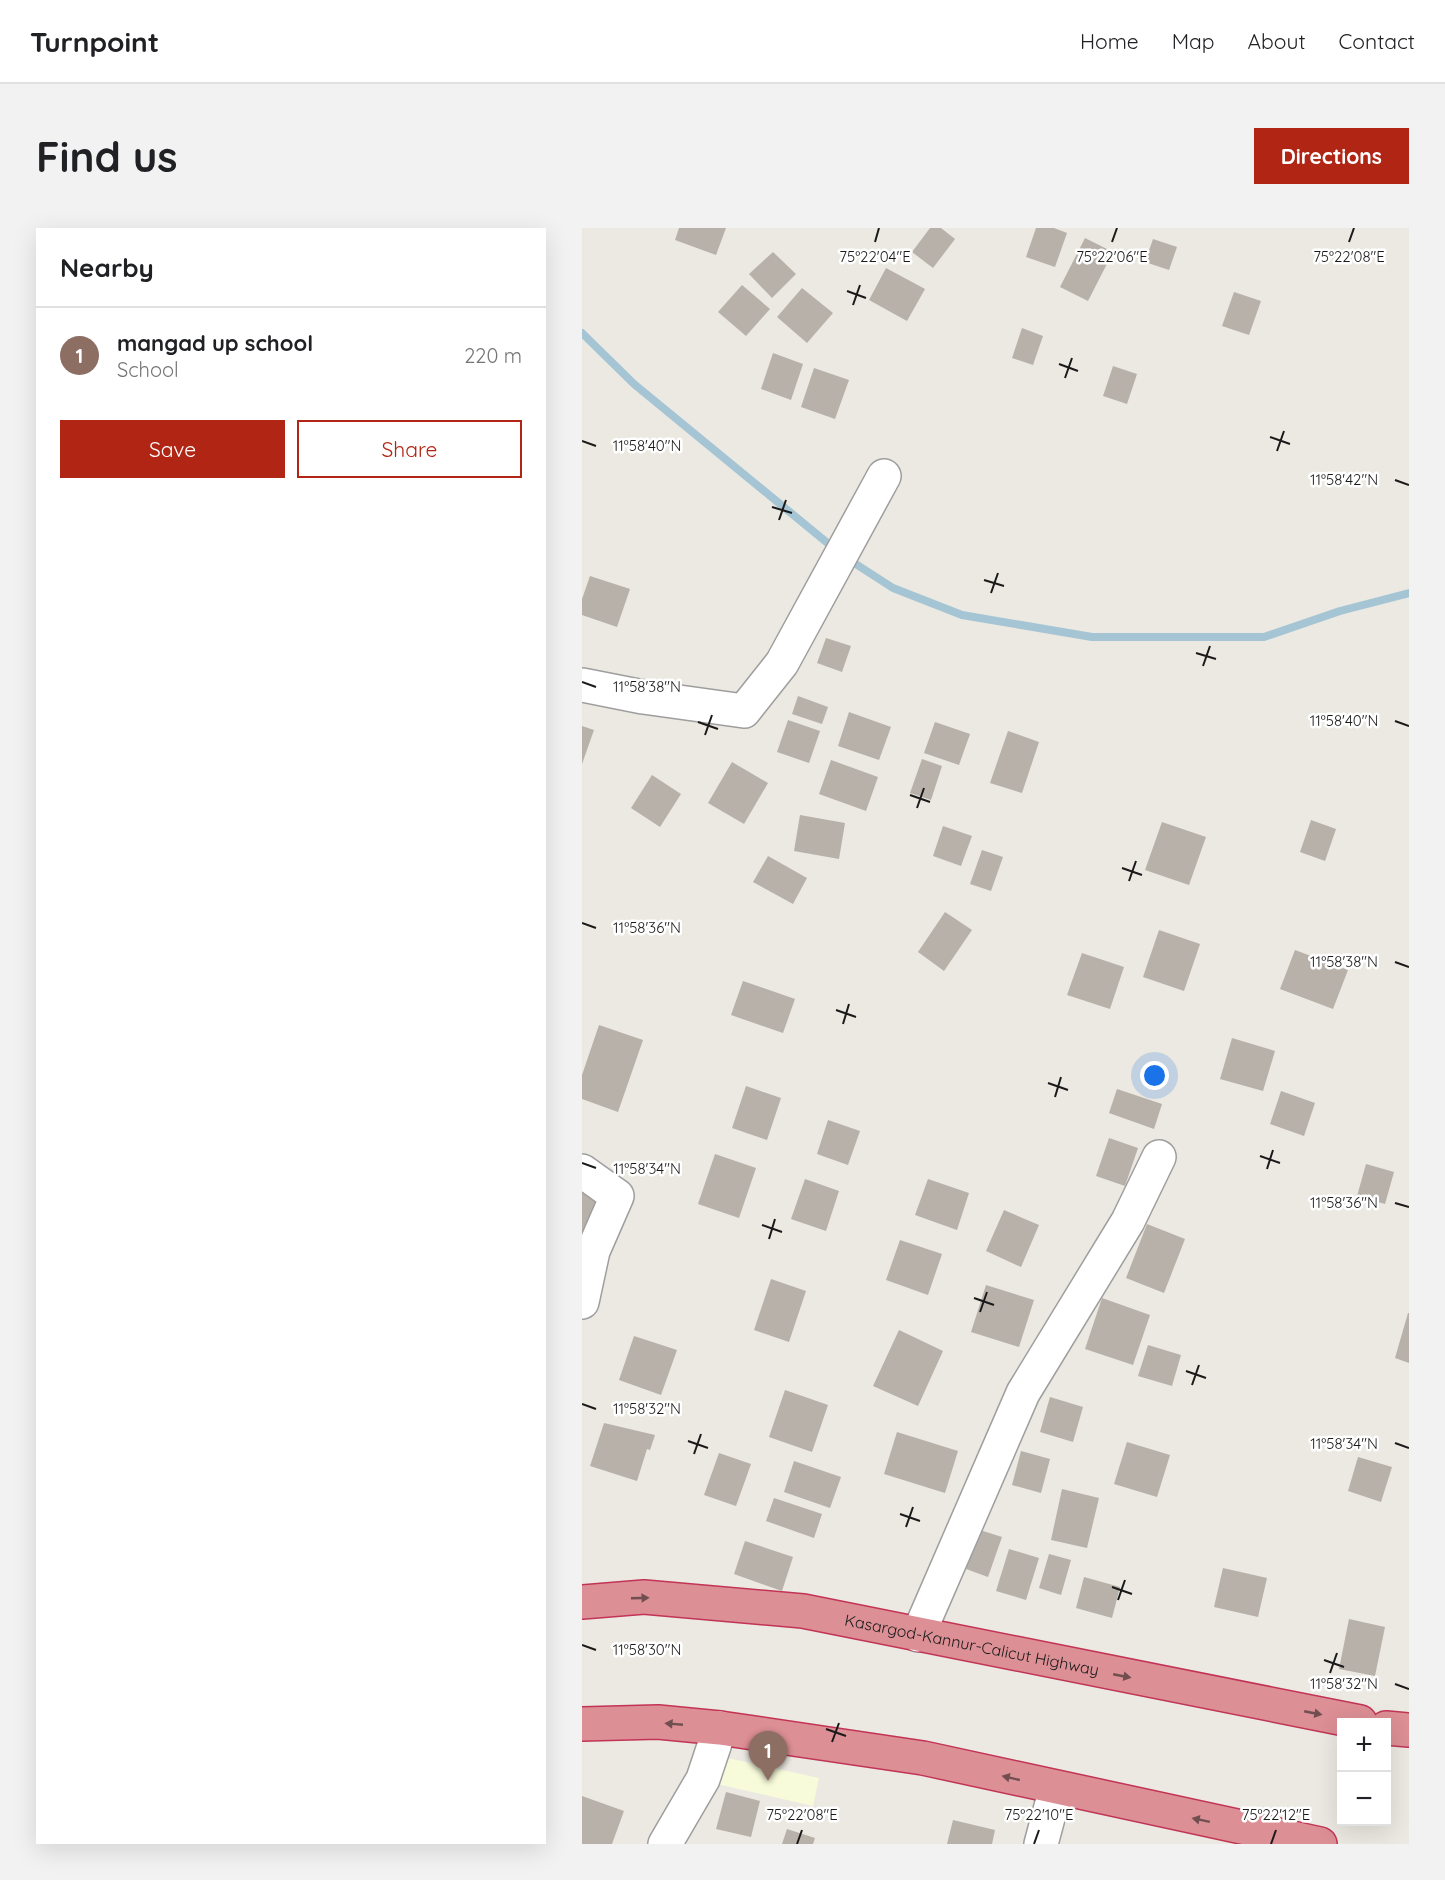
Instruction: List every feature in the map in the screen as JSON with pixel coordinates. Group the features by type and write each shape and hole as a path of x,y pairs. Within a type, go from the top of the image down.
{"highway":[{"name":"Kasargod-Kannur-Calicut Highway","path":"582,1602 644,1597 803,1611 1339,1718"},
{"path":"582,1724 658,1722 720,1728 923,1758 1267,1839 1320,1844"},
{"path":"1391,1728 1409,1730"}],"street":[{"path":"582,685 643,697 744,711 782,663 884,476"},
{"path":"918,1635 1023,1393 1128,1221 1159,1157"},
{"path":"582,1171 617,1196 592,1251 582,1302"},
{"path":"665,1844 703,1779 720,1728"},
{"path":"1041,1844 1056,1788"}],"shaded area":[{"path":"723,1757 819,1778 813,1806 717,1784"}],"building":[{"path":"679,228 726,228 716,255 675,240"},
{"path":"930,228 941,228 955,239 933,268 912,252"},
{"path":"1036,228 1054,228 1067,233 1055,267 1026,257"},
{"path":"1085,238 1113,252 1088,301 1060,287"},
{"path":"1153,239 1177,247 1169,270 1145,262"},
{"path":"773,252 796,274 772,298 749,274"},
{"path":"886,268 925,289 907,321 869,300"},
{"path":"742,285 770,309 746,336 718,312"},
{"path":"802,288 833,313 807,343 777,317"},
{"path":"1234,292 1261,301 1249,335 1222,326"},
{"path":"1022,328 1043,336 1033,365 1012,358"},
{"path":"773,353 803,364 791,400 761,389"},
{"path":"1113,366 1137,374 1127,404 1103,396"},
{"path":"814,368 849,380 835,419 801,407"},
{"path":"590,576 630,589 617,627 582,615 582,599"},
{"path":"826,638 851,646 842,672 817,663"},
{"path":"798,696 828,707 822,724 792,714"},
{"path":"849,712 891,727 879,760 838,746"},
{"path":"788,720 820,731 809,763 777,752"},
{"path":"935,722 970,734 959,765 924,753"},
{"path":"582,726 594,730 582,764"},
{"path":"1008,731 1039,742 1022,793 990,783"},
{"path":"922,759 942,766 931,800 910,793"},
{"path":"831,760 878,777 866,811 819,794"},
{"path":"732,762 768,783 744,824 708,803"},
{"path":"652,775 681,794 660,827 631,808"},
{"path":"800,815 845,823 839,859 794,851"},
{"path":"1311,820 1336,829 1325,861 1300,852"},
{"path":"1162,822 1206,837 1189,885 1145,870"},
{"path":"943,826 972,836 961,866 933,856"},
{"path":"982,850 1003,857 991,891 970,884"},
{"path":"768,856 807,878 793,904 753,882"},
{"path":"945,912 972,930 944,971 918,952"},
{"path":"1159,930 1200,944 1184,991 1143,977"},
{"path":"1295,950 1348,970 1333,1009 1280,989"},
{"path":"1082,953 1124,967 1110,1009 1067,995"},
{"path":"743,981 795,999 783,1033 731,1015"},
{"path":"599,1025 643,1040 618,1112 582,1099 582,1075"},
{"path":"1232,1038 1275,1051 1263,1091 1220,1079"},
{"path":"746,1086 781,1098 767,1140 732,1128"},
{"path":"1117,1089 1162,1104 1154,1129 1109,1113"},
{"path":"1281,1091 1315,1103 1304,1136 1270,1124"},
{"path":"828,1120 860,1131 848,1165 817,1154"},
{"path":"1109,1138 1138,1148 1125,1186 1096,1176"},
{"path":"715,1154 756,1168 739,1218 698,1204"},
{"path":"1366,1164 1394,1172 1385,1204 1357,1196"},
{"path":"805,1179 839,1191 826,1231 791,1219"},
{"path":"928,1179 969,1193 957,1230 915,1215"},
{"path":"582,1186 607,1207 582,1236"},
{"path":"1004,1210 1039,1225 1021,1267 986,1251"},
{"path":"1147,1224 1185,1239 1164,1293 1126,1278"},
{"path":"900,1240 942,1254 928,1295 886,1280"},
{"path":"771,1279 806,1291 789,1342 754,1330"},
{"path":"986,1285 1034,1300 1019,1347 971,1332"},
{"path":"1102,1298 1150,1315 1133,1365 1085,1349"},
{"path":"1409,1313 1409,1363 1395,1358"},
{"path":"899,1330 943,1351 918,1406 873,1386"},
{"path":"634,1336 677,1350 661,1395 619,1380"},
{"path":"1148,1345 1181,1355 1172,1386 1138,1376"},
{"path":"785,1390 828,1405 812,1452 769,1437"},
{"path":"1050,1397 1083,1407 1073,1442 1040,1432"},
{"path":"604,1423 655,1435 650,1450 647,1449 637,1481 590,1466"},
{"path":"897,1432 958,1451 945,1493 884,1474"},
{"path":"1127,1442 1170,1455 1157,1497 1114,1484"},
{"path":"1021,1451 1050,1459 1041,1493 1012,1485"},
{"path":"719,1453 751,1464 736,1506 704,1495"},
{"path":"1358,1457 1392,1467 1381,1502 1348,1491"},
{"path":"794,1461 841,1477 830,1508 784,1492"},
{"path":"1062,1489 1099,1498 1087,1548 1051,1540"},
{"path":"774,1498 822,1514 814,1538 766,1521"},
{"path":"980,1530 1002,1537 988,1577 966,1569"},
{"path":"745,1541 793,1557 782,1591 734,1574"},
{"path":"1009,1549 1039,1558 1026,1600 996,1591"},
{"path":"1049,1554 1071,1560 1061,1595 1039,1588"},
{"path":"1223,1568 1267,1578 1258,1617 1214,1607"},
{"path":"1084,1577 1120,1587 1112,1618 1076,1608"},
{"path":"1349,1619 1385,1627 1375,1676 1339,1669"},
{"path":"726,1792 760,1801 751,1837 716,1829"},
{"path":"582,1796 624,1811 612,1844 582,1844"},
{"path":"953,1820 995,1830 992,1844 947,1844"},
{"path":"787,1829 815,1838 813,1844 782,1844"}],"waterway":[{"path":"582,333 634,384 836,550"},
{"path":"848,559 893,588 962,615 1092,637 1264,637 1340,611 1409,593"}],"place":[{"name":"mangad up school","path":"768,1781"}]}
